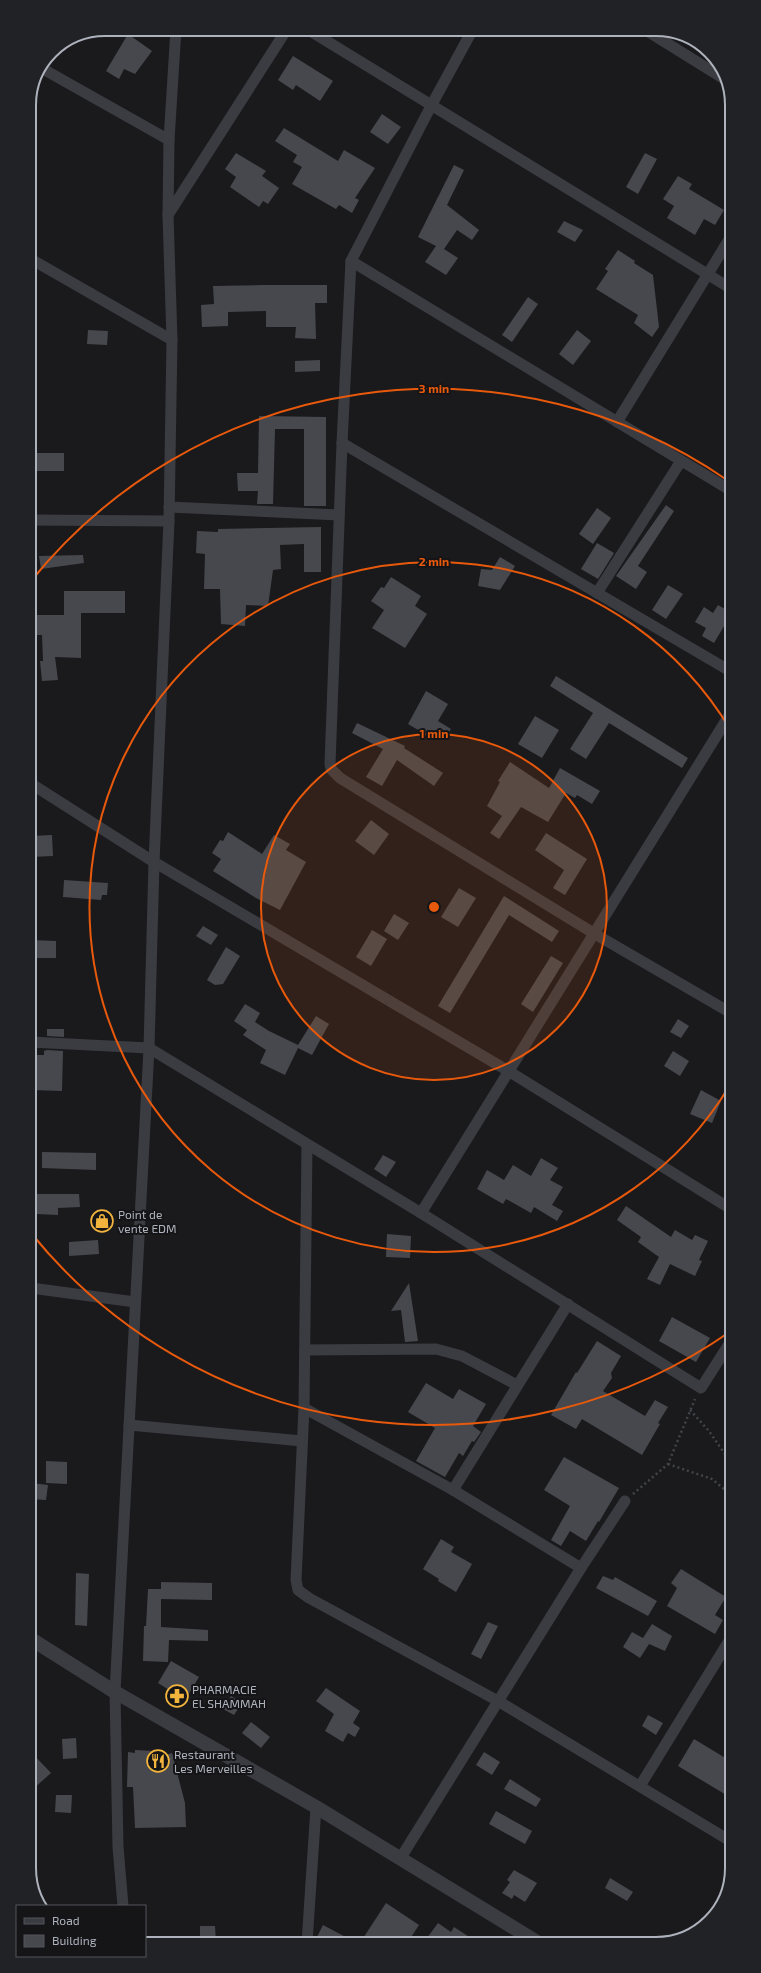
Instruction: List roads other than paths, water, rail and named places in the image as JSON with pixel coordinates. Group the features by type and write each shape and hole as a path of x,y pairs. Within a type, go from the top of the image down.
{"street":[{"path":"123,1905 118,1847 115,1692 149,1048 154,862 169,521 172,340 168,215 169,140 176,36"},
{"path":"168,215 283,36"},
{"path":"318,36 725,285"},
{"path":"469,36 431,106 351,261 342,443 330,764 332,769 340,778 595,934 725,1010"},
{"path":"655,36 717,75"},
{"path":"45,70 169,140"},
{"path":"617,422 725,246"},
{"path":"351,261 725,487"},
{"path":"36,262 172,340"},
{"path":"342,443 725,668"},
{"path":"597,593 681,461"},
{"path":"169,507 339,515"},
{"path":"36,520 169,521"},
{"path":"421,1213 510,1072 725,722"},
{"path":"36,788 154,862 510,1072 725,1205"},
{"path":"36,1042 149,1048 421,1213 701,1388 725,1350"},
{"path":"307,1145 304,1408 296,1580 298,1590 309,1598 498,1701 725,1838"},
{"path":"36,1289 135,1302"},
{"path":"453,1490 568,1304"},
{"path":"305,1350 436,1349 462,1356 517,1385"},
{"path":"304,1408 453,1490 581,1568"},
{"path":"129,1425 302,1441"},
{"path":"400,1859 581,1568 625,1501"},
{"path":"36,1642 115,1692 316,1807 530,1937"},
{"path":"640,1786 725,1647"},
{"path":"307,1937 316,1807"}],"place":[{"name":"Point de vente EDM","path":"102,1221"},
{"name":"PHARMACIE EL SHAMMAH","path":"177,1696"},
{"name":"Restaurant Les Merveilles","path":"158,1761"}]}
